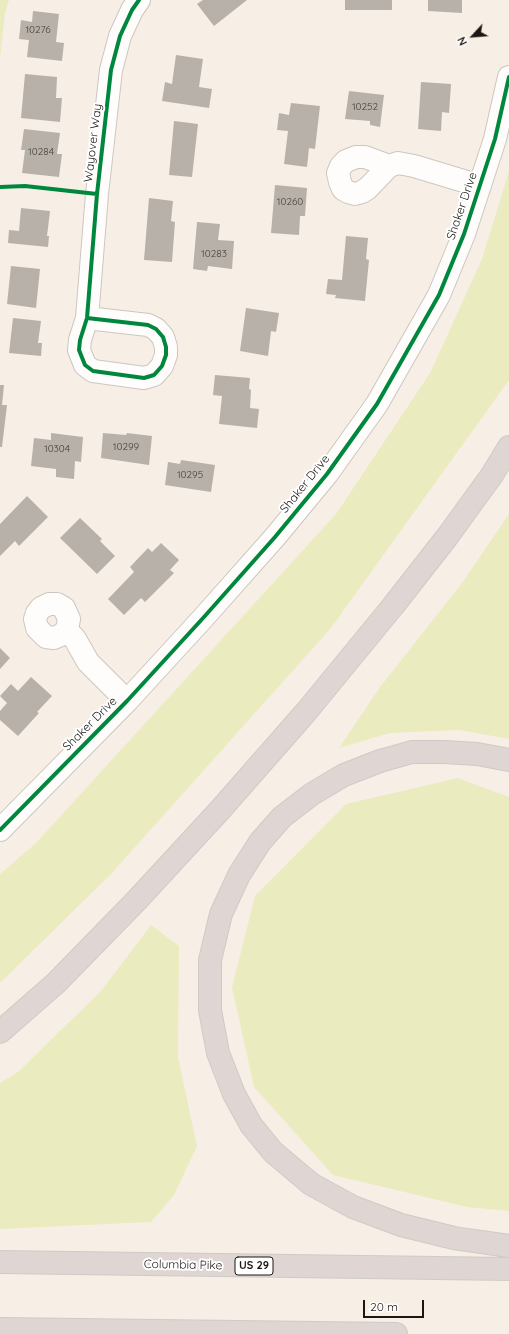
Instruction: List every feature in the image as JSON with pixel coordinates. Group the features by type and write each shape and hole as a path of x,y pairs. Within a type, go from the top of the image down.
{"highway":[{"path":"0,1032 56,984 137,900 281,741 393,606 447,537 492,475 509,447"},
{"path":"509,760 470,754 412,752 380,761 344,775 312,794 282,817 260,842 238,875 221,914 210,960 210,1010 218,1053 234,1094 251,1125 273,1152 311,1184 353,1207 401,1225 454,1238 509,1246"},
{"name":"Columbia Pike","path":"0,1262 509,1269"},
{"path":"0,1329 396,1334"}],"street":[{"name":"Wayover Way","path":"87,318 97,194 112,70 120,36 132,10 139,0"},
{"name":"Shaker Drive","path":"0,830 126,701 204,617 275,537 327,474 377,404 439,295 464,234 495,139 509,77"},
{"path":"389,166 398,164 414,166 480,186"},
{"path":"67,630 75,639 88,662 126,701"}],"green space":[{"path":"0,0 9,0 5,13 0,58"},
{"path":"509,171 509,380 331,628 111,874 0,983 0,874 36,843 336,514 430,373 482,259"},
{"path":"509,514 509,739 459,730 390,733 339,748 380,687 462,583"},
{"path":"458,778 509,797 509,1211 467,1207 333,1175 254,1087 232,987 255,896 346,804"},
{"path":"151,925 179,946 178,1057 197,1146 174,1195 151,1222 0,1229 0,1083 18,1072 101,991"}],"building":[{"path":"203,0 247,0 214,26 197,4"},
{"path":"345,0 392,0 392,10 345,10"},
{"path":"428,0 462,0 462,13 428,11"},
{"path":"33,11 59,14 56,42 64,43 62,61 27,57 29,40 19,39 21,20 32,22"},
{"path":"176,55 203,59 199,87 212,89 209,108 162,101 165,82 172,84"},
{"path":"25,74 57,77 56,98 62,98 60,122 21,118"},
{"path":"421,82 451,84 449,113 442,112 441,131 418,129"},
{"path":"349,91 384,95 380,127 370,125 370,121 345,119"},
{"path":"291,103 320,106 315,149 309,148 307,167 284,164 288,131 277,130 279,113 289,115"},
{"path":"174,121 198,124 192,177 169,175"},
{"path":"24,129 60,133 57,154 62,154 59,177 22,173 25,150 21,150"},
{"path":"275,185 307,188 305,216 300,216 299,235 271,233"},
{"path":"149,198 173,201 171,221 175,222 172,262 144,260"},
{"path":"21,208 50,211 47,236 49,236 48,247 8,243 9,230 19,231"},
{"path":"197,222 220,224 218,240 234,241 232,269 208,266 207,271 193,269"},
{"path":"346,236 368,238 366,259 369,260 365,301 335,298 336,295 326,294 328,279 342,280"},
{"path":"11,266 40,269 36,308 7,304"},
{"path":"246,308 279,313 276,332 271,331 268,356 240,351"},
{"path":"13,318 41,321 38,343 42,343 41,356 9,353"},
{"path":"215,375 250,378 250,408 259,409 257,428 219,424 222,396 213,395"},
{"path":"0,385 4,385 2,405 7,405 2,447 0,447"},
{"path":"51,433 83,437 81,462 75,461 74,479 56,477 56,469 31,466 34,438 51,440"},
{"path":"103,433 126,435 127,433 152,436 149,465 101,458"},
{"path":"181,460 215,465 211,492 165,485 168,462 180,464"},
{"path":"27,496 48,517 19,546 15,541 0,556 0,524"},
{"path":"80,518 102,539 100,541 115,556 97,574 60,538"},
{"path":"161,543 179,560 170,570 174,573 145,602 141,598 124,615 108,599 134,572 130,567 148,548 152,552"},
{"path":"0,648 10,658 0,669"},
{"path":"31,677 52,696 18,736 0,720 0,711 7,703 0,696 11,684 18,691"}],"cycle path":[{"path":"87,318 148,325 156,329 163,337 166,347 166,355 162,366 154,375 144,378 93,371 85,365 79,350 80,340 87,318 97,194 111,70 120,36 132,10 139,0"},
{"path":"0,830 127,701 275,537 327,474 377,404 439,295 464,234 495,139 509,77"},
{"path":"0,187 25,186 97,194"}]}
